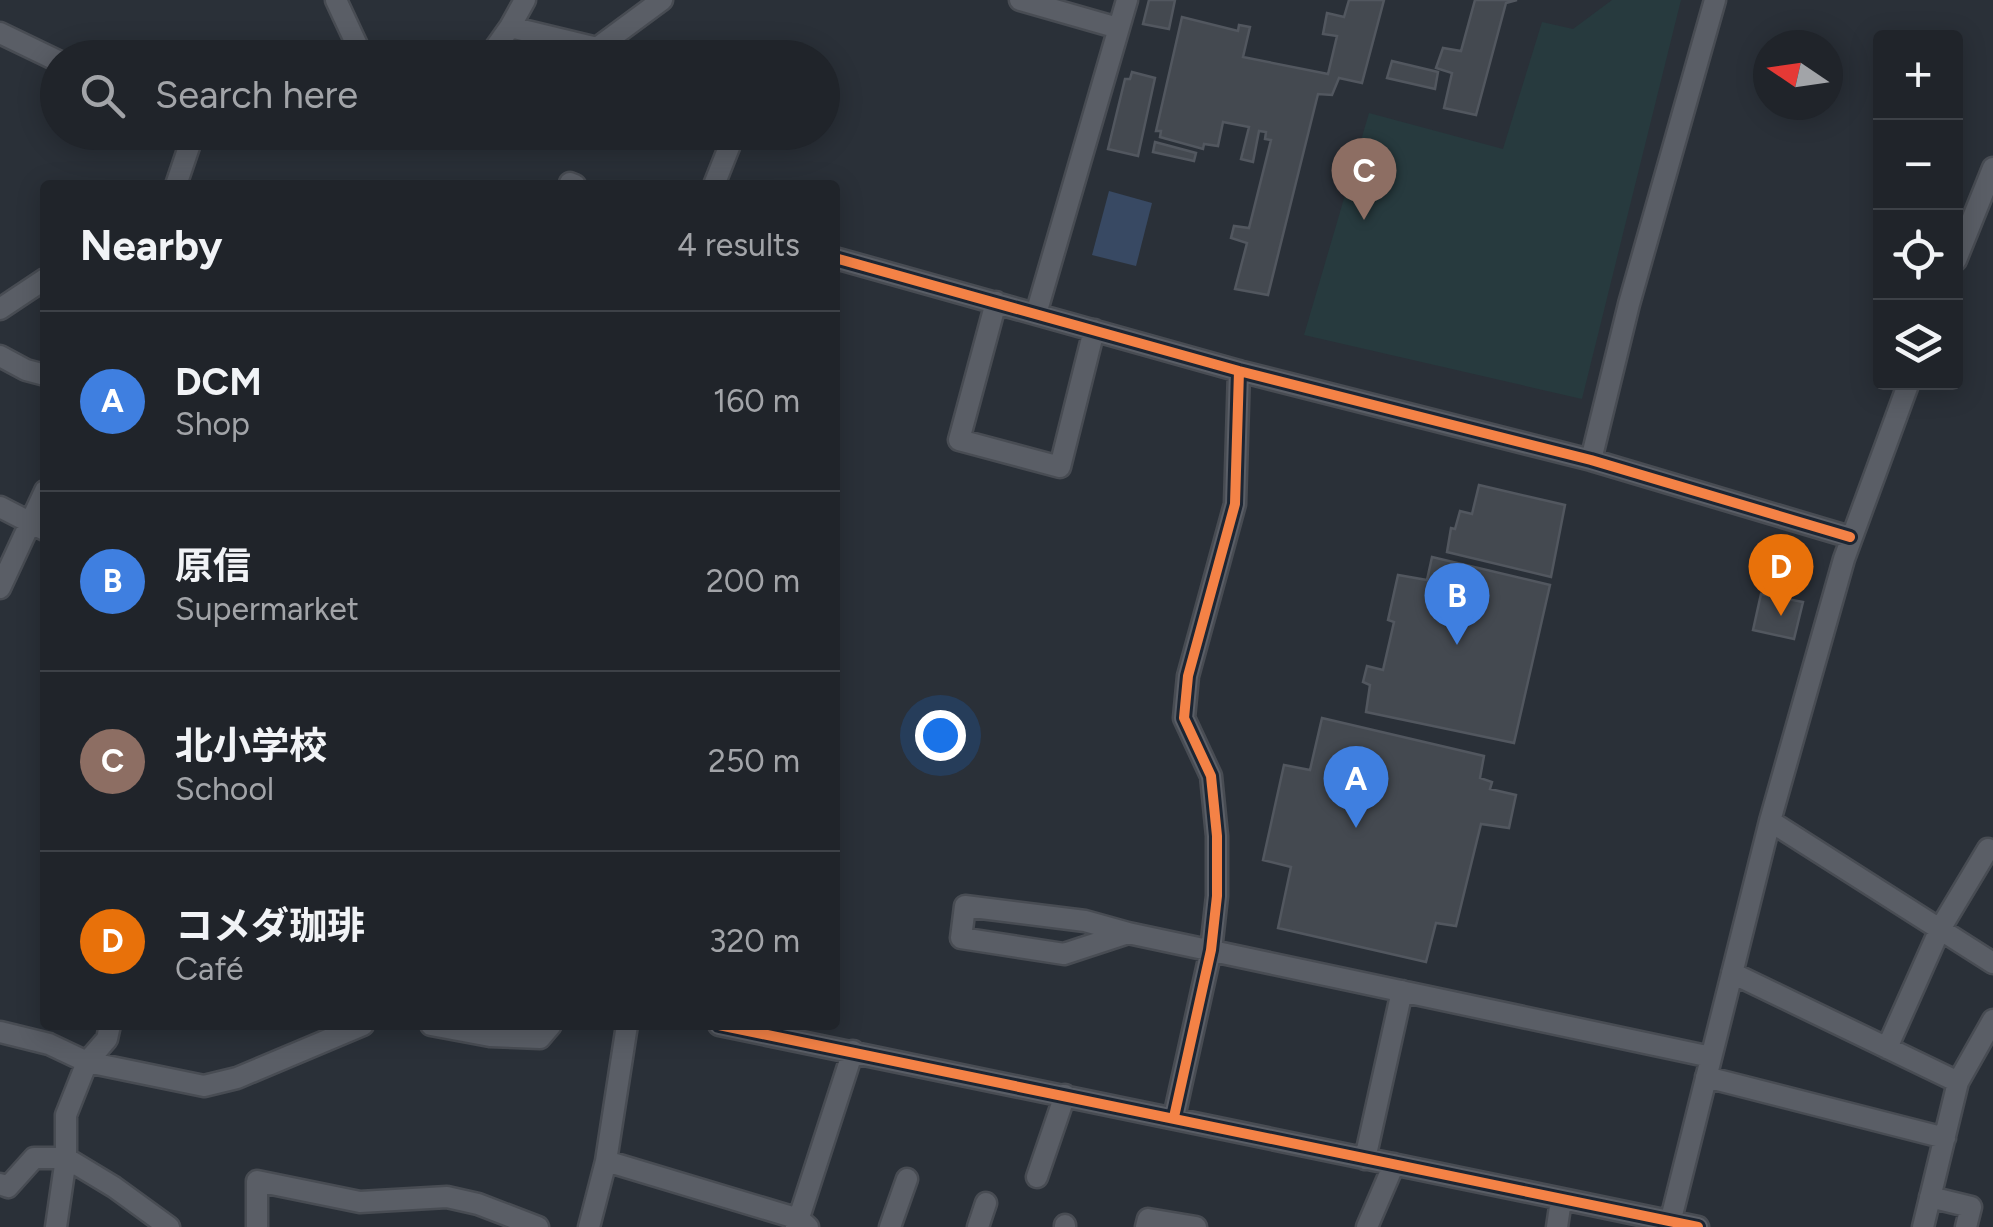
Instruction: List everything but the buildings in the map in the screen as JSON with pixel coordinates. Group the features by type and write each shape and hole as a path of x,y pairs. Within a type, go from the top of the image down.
{"street":[{"path":"336,0 355,40"},
{"path":"501,40 525,0"},
{"path":"608,40 662,0"},
{"path":"1020,0 1118,28"},
{"path":"1036,314 1128,0"},
{"path":"1590,460 1714,0"},
{"path":"510,27 564,40"},
{"path":"0,33 40,52"},
{"path":"178,180 188,150"},
{"path":"716,180 728,150"},
{"path":"1963,243 1993,168"},
{"path":"840,259 1239,371 1590,460 1850,537"},
{"path":"0,309 40,282"},
{"path":"996,302 959,440 1060,466 1094,330"},
{"path":"0,356 40,374"},
{"path":"1174,1117 1211,950 1217,896 1211,776 1184,718 1192,659 1235,504 1239,371"},
{"path":"1670,1224 1770,821 1850,537 1906,390"},
{"path":"0,506 37,527 0,588"},
{"path":"1770,821 1992,959"},
{"path":"1886,1048 1940,929 1988,849"},
{"path":"1128,933 1064,954 961,938 965,906 1084,921 1402,991 1708,1067 1945,1138"},
{"path":"1732,973 1958,1082"},
{"path":"1365,1159 1402,991"},
{"path":"1923,1227 1958,1082 1993,1020"},
{"path":"56,1227 66,1158 66,1114 87,1062 107,1039 109,1030"},
{"path":"0,1032 49,1044 87,1062 204,1086 237,1078 351,1030"},
{"path":"458,1030 540,1038 547,1030"},
{"path":"589,1227 606,1161 626,1030"},
{"path":"744,1030 1698,1227"},
{"path":"606,1161 801,1224 853,1052"},
{"path":"1037,1176 1065,1095"},
{"path":"0,1184 8,1188 34,1158 66,1158 170,1227"},
{"path":"1368,1227 1394,1164"},
{"path":"890,1227 907,1179"},
{"path":"257,1227 258,1180 360,1202 447,1197 478,1204 538,1227"},
{"path":"1930,1197 1971,1207 1966,1227"},
{"path":"1557,1227 1561,1200"},
{"path":"978,1227 986,1203"},
{"path":"1146,1227 1148,1219 1196,1227"}],"green space":[{"path":"1612,0 1681,0 1582,399 1304,335 1369,113 1503,149 1542,22 1573,29"}],"water":[{"path":"1109,191 1152,203 1136,266 1092,255"}],"cycle path":[{"path":"840,259 1239,371 1591,460 1850,537"},
{"path":"1174,1117 1211,950 1217,896 1211,776 1184,718 1188,676 1235,504 1239,371"},
{"path":"743,1030 1698,1227"}],"place":[{"name":"北小学校","path":"1364,220"},
{"name":"コメダ珈琲","path":"1781,616"},
{"name":"原信","path":"1457,645"},
{"name":"DCM","path":"1356,828"}]}
